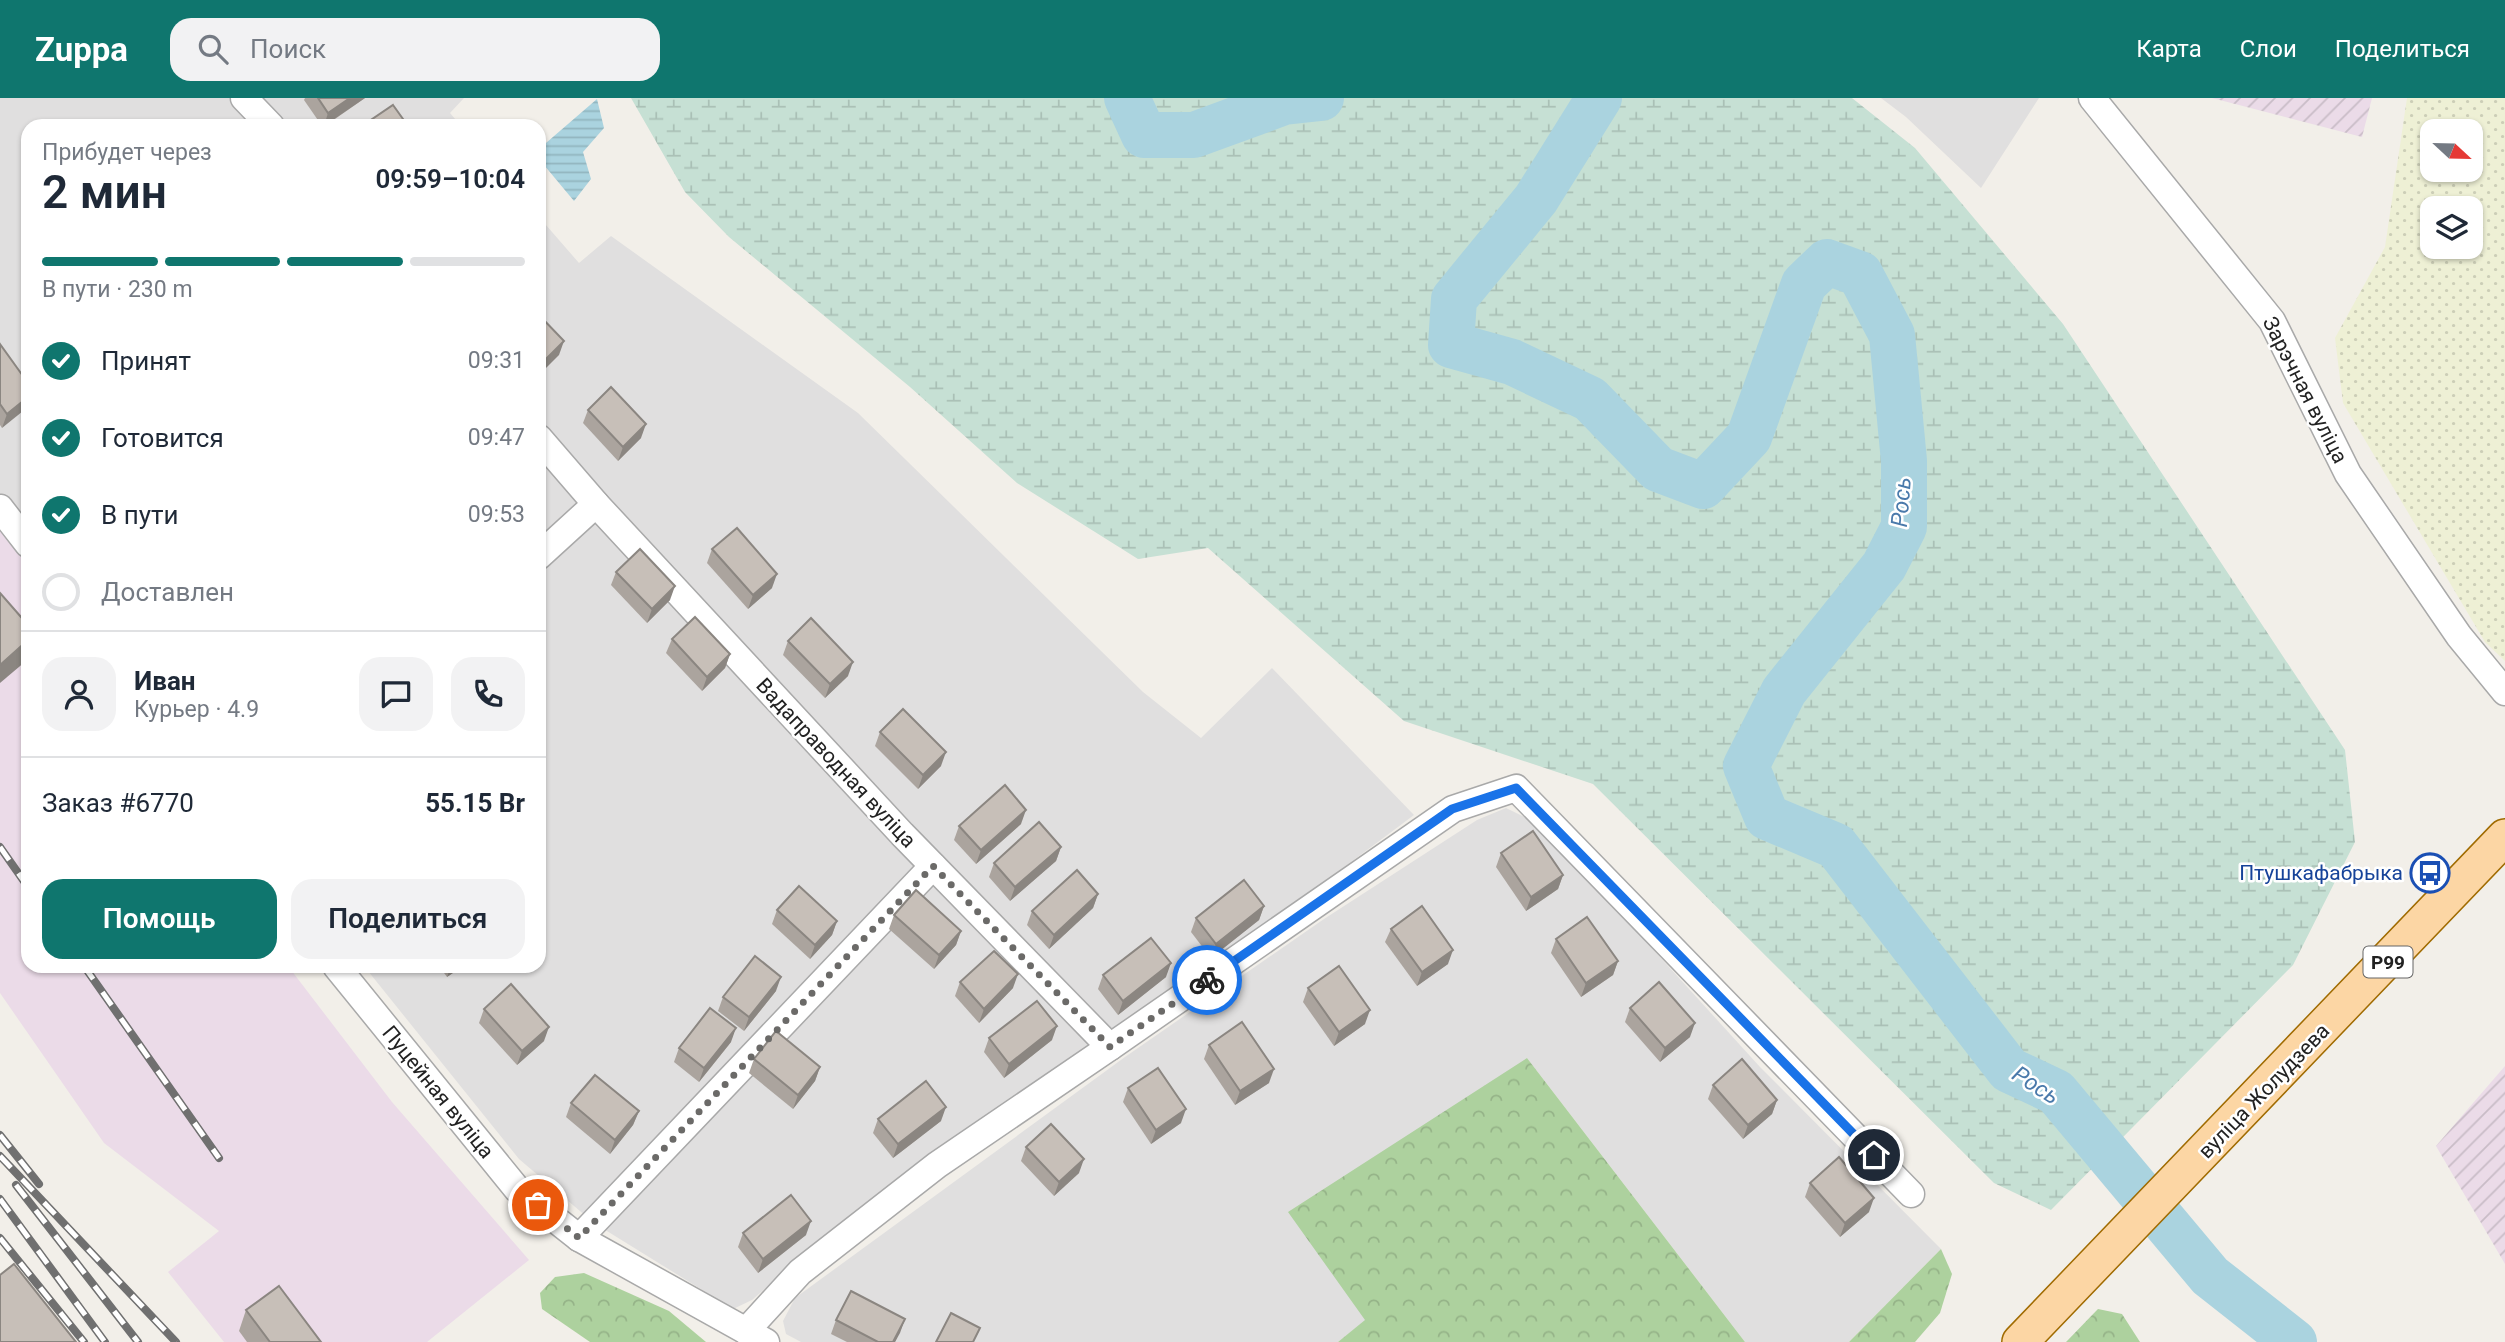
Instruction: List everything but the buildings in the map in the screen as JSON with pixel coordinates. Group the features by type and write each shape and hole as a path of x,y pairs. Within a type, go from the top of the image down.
{"main road":[{"name":"вуліца Жолудзева","path":"2020,1342 2505,837"}],"street":[{"path":"244,98 264,119"},
{"name":"Зарэчная вуліца","path":"2092,98 2272,321 2348,474 2459,636 2505,692"},
{"name":"Вадаправодная вуліца","path":"546,446 596,504 933,866 1110,1047"},
{"path":"546,550 596,504"},
{"path":"0,508 21,535"},
{"path":"756,1337 800,1272 937,1165 1452,809 1516,788 1911,1194"},
{"path":"579,1238 933,866"},
{"name":"Пуцейная вуліца","path":"342,973 517,1189 579,1238 756,1337"}],"shaded area":[{"path":"0,98 464,98 450,113 455,119 21,119 21,523 0,496"},
{"path":"1881,98 2039,98 1981,188 1906,117"},
{"path":"2212,98 2372,98 2362,137"},
{"path":"546,225 579,263 611,236 858,413 1143,692 1201,738 1272,668 1414,815 1173,995 791,1266 752,1300 733,1309 594,1223 519,1159 370,973 546,973"},
{"path":"0,528 21,554 21,973 293,973 392,1102 529,1260 427,1342 224,1342 168,1272 219,1231 104,1143 0,993"},
{"path":"1506,808 1539,824 1760,1067 1941,1249 1849,1342 1745,1342 1527,1058 1365,1321 1338,1342 801,1342 786,1334 783,1321 795,1298 1125,1057 1324,919 1477,820"},
{"path":"2505,1066 2505,1264 2436,1146"}],"green space":[{"path":"631,98 1852,98 1915,148 2063,324 2345,750 2355,842 2293,965 2051,1210 1994,1183 1593,784 1404,721 1208,548 1138,559 1017,483 910,387 729,237 685,192"},
{"path":"2407,98 2505,98 2505,661 2485,642 2343,403 2335,338 2385,247"},
{"path":"1527,1058 1745,1342 1338,1342 1365,1320 1288,1212"},
{"path":"1941,1249 1952,1274 1940,1313 1915,1342 1849,1342"},
{"path":"584,1273 669,1311 706,1342 590,1342 542,1309 540,1293 555,1277"},
{"path":"2098,1309 2122,1314 2140,1342 2066,1342"}],"water":[{"path":"597,99 604,128 583,152 591,179 574,201 546,167 546,143"}],"waterway":[{"name":"Рось","path":"1127,98 1144,135 1194,135 1284,102 1321,98"},
{"name":"Рось","path":"1599,98 1536,199 1454,299 1451,345 1512,362 1590,399 1658,469 1703,486 1749,437 1804,284 1827,262 1860,274 1892,335 1904,461 1904,527 1884,566 1784,691 1746,766 1767,817 1836,846 2009,1070 2056,1092 2210,1276 2294,1342"}],"railway":[{"path":"0,847 21,877"},
{"path":"89,973 219,1158"},
{"path":"0,1135 39,1184"},
{"path":"0,1156 176,1342"},
{"path":"16,1185 138,1342"},
{"path":"0,1199 105,1342"},
{"path":"0,1238 84,1342"}],"way so far":[{"path":"538,1205 579,1238 933,866 1110,1047 1207,980"}],"place":[{"name":"Птушкафабрыка","path":"2430,873"}],"route":[{"path":"1207,980 1452,809 1516,788 1874,1155"}]}
